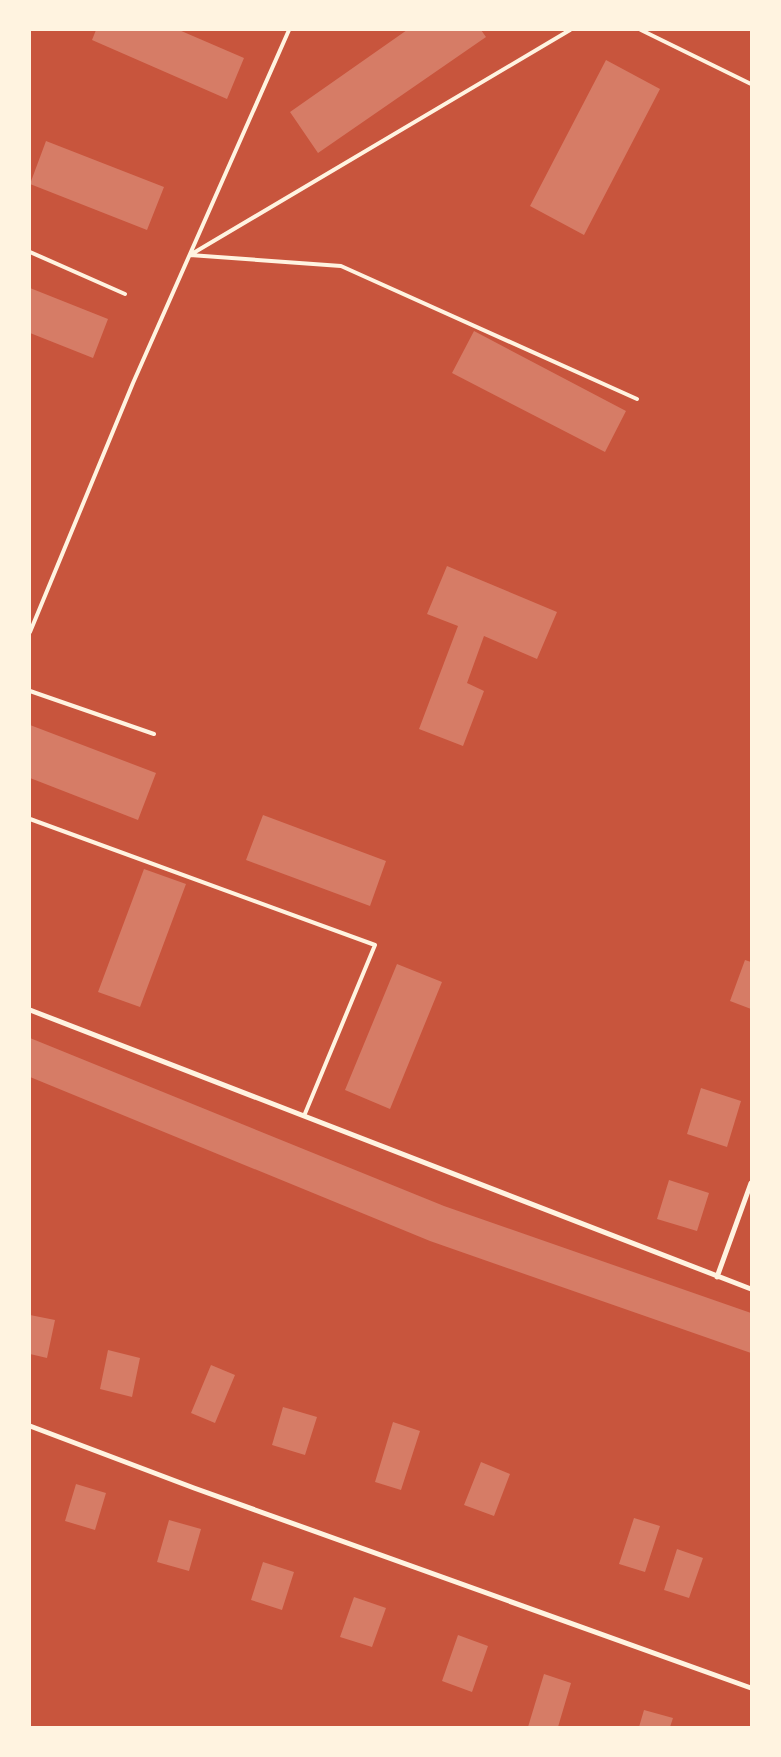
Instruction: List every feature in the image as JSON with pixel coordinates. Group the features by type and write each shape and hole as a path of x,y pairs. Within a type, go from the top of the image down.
{"street":[{"path":"30,1010 717,1277 751,1288"},
{"path":"717,1277 751,1183"},
{"path":"30,1426 194,1488 751,1688"}],"lane":[{"path":"30,632 133,384 289,30"},
{"path":"190,255 570,30"},
{"path":"641,30 751,84"},
{"path":"30,252 125,294"},
{"path":"190,255 342,266 638,399"},
{"path":"30,691 154,734"},
{"path":"30,819 375,945 304,1116"}],"building":[{"path":"96,30 179,30 244,58 227,99 92,40"},
{"path":"407,30 481,30 486,37 318,153 290,112"},
{"path":"606,60 660,89 584,235 530,206"},
{"path":"46,141 164,187 147,230 30,184"},
{"path":"30,288 108,319 93,358 30,333"},
{"path":"474,331 626,411 605,452 452,373"},
{"path":"447,566 557,612 537,659 484,636 467,683 484,691 463,746 419,729 458,626 427,614"},
{"path":"30,725 156,773 138,820 30,778"},
{"path":"263,815 386,861 370,906 246,860"},
{"path":"144,869 186,884 140,1007 98,992"},
{"path":"745,960 751,962 751,1009 730,1001"},
{"path":"397,964 442,982 390,1109 345,1090"},
{"path":"30,1038 444,1206 751,1313 751,1353 430,1241 30,1077"},
{"path":"701,1088 741,1101 727,1147 687,1134"},
{"path":"669,1180 709,1193 697,1231 657,1219"},
{"path":"30,1315 55,1320 47,1358 30,1354"},
{"path":"108,1350 140,1358 132,1397 100,1389"},
{"path":"211,1365 235,1375 215,1423 191,1413"},
{"path":"283,1407 317,1417 305,1455 272,1445"},
{"path":"393,1422 420,1431 401,1490 375,1482"},
{"path":"481,1462 510,1474 494,1516 464,1505"},
{"path":"76,1484 106,1493 95,1530 65,1521"},
{"path":"634,1518 660,1526 645,1572 619,1564"},
{"path":"169,1520 201,1529 189,1571 157,1562"},
{"path":"677,1549 703,1558 689,1598 664,1590"},
{"path":"263,1562 294,1572 282,1610 251,1600"},
{"path":"354,1597 386,1608 372,1647 340,1637"},
{"path":"458,1635 488,1646 472,1692 442,1681"},
{"path":"544,1674 571,1683 558,1727 528,1727"},
{"path":"644,1710 673,1718 670,1727 639,1727"}]}
